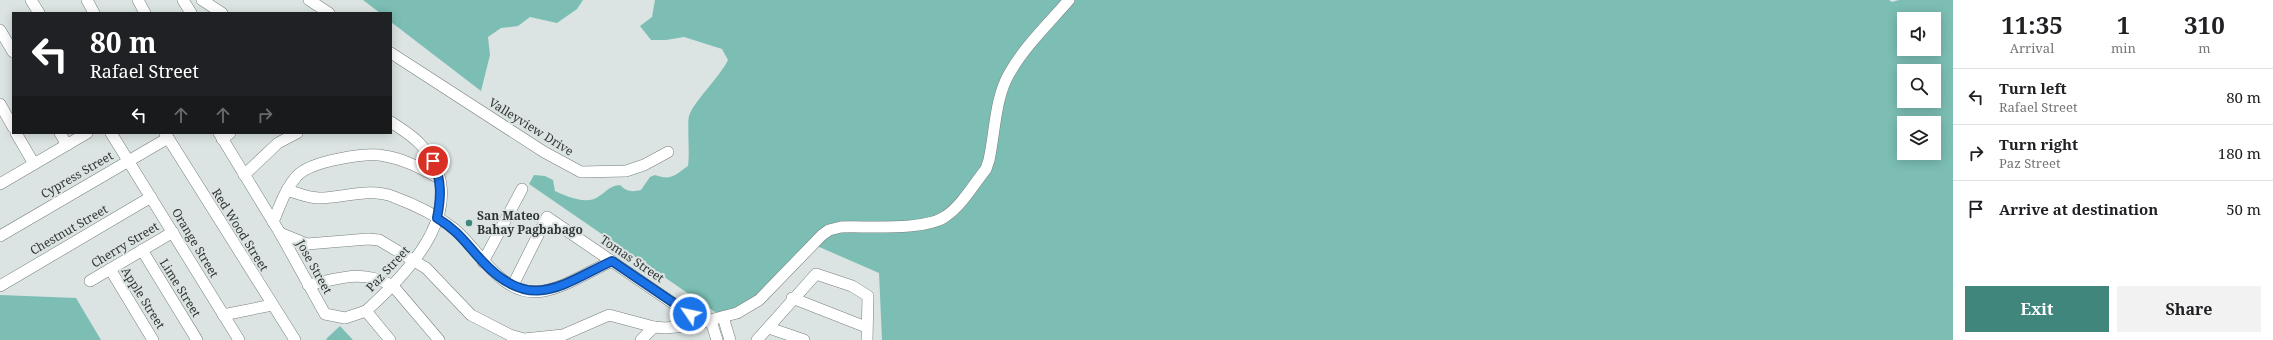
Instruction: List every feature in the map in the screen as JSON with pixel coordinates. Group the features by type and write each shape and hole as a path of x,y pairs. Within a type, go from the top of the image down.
{"street":[{"path":"31,0 38,12"},
{"path":"87,0 93,12"},
{"path":"183,0 190,12"},
{"path":"202,0 220,12"},
{"path":"309,0 327,12"},
{"path":"280,233 307,244 374,239 416,260 432,274 471,315 517,338 533,338 563,334 609,315 654,327 676,328 707,322 753,305 807,249 829,230 840,227 921,225 935,222 947,216 988,165 1001,97 1008,74 1024,52 1069,0"},
{"path":"0,30 12,50"},
{"name":"Valleyview Drive","path":"392,54 544,152 581,172 611,173 634,170 668,152"},
{"path":"0,104 12,125"},
{"name":"Paz Street","path":"366,311 393,286 416,260 430,237 437,218 440,197 439,178 433,161 420,144 392,123"},
{"path":"17,134 34,164"},
{"path":"61,134 67,145"},
{"path":"0,184 85,134"},
{"name":"Orange Street","path":"113,134 239,340"},
{"path":"244,175 278,143 295,134"},
{"name":"Cypress Street","path":"0,236 129,160 166,135"},
{"name":"Red Wood Street","path":"166,135 295,340"},
{"name":"Jose Street","path":"224,135 244,175 280,233 325,314 345,318 355,316 366,311"},
{"path":"273,222 287,190 297,176 313,165 328,161 383,155 404,161 439,178"},
{"path":"483,262 522,189"},
{"path":"287,190 315,198 380,193 394,197 437,218 458,232 483,262 513,285 526,291 542,292 553,289 612,261"},
{"name":"Chestnut Street","path":"0,286 151,197"},
{"name":"Tomas Street","path":"513,285 547,217 707,322"},
{"name":"Cherry Street","path":"90,281 172,232"},
{"name":"Lime Street","path":"142,250 197,340"},
{"name":"Apple Street","path":"110,269 153,340"},
{"path":"757,340 769,328 792,298 816,274 852,286 868,296 866,327 867,340"},
{"path":"308,285 365,276 393,286 439,340"},
{"path":"792,298 866,327"},
{"path":"223,315 272,305"},
{"path":"366,311 390,340"},
{"path":"723,317 730,340"},
{"path":"707,322 717,340"},
{"path":"641,340 654,327"},
{"path":"769,328 804,340"}],"green space":[{"path":"363,0 583,0 577,9 557,23 530,17 518,26 501,28 488,37 490,55 481,91 392,23 392,12 379,12"},
{"path":"655,0 1889,0 1892,2 1899,0 1953,0 1953,340 882,340 879,273 817,246 746,305 718,314 529,184 534,175 545,176 553,180 555,191 576,199 588,200 598,197 610,188 620,185 630,191 641,190 650,177 655,175 660,177 673,176 688,166 689,116 696,103 728,60 722,49 684,37 666,40 651,40 640,26 652,17"},
{"path":"0,295 76,298 101,340 0,340"},
{"path":"340,326 353,340 326,339"}],"place":[{"name":"San Mateo Bahay Pagbabago","path":"469,223"}],"route":[{"path":"433,161 437,170 440,188 437,218 458,232 490,270 501,278 526,291 542,292 553,289 612,261 690,314"}]}
